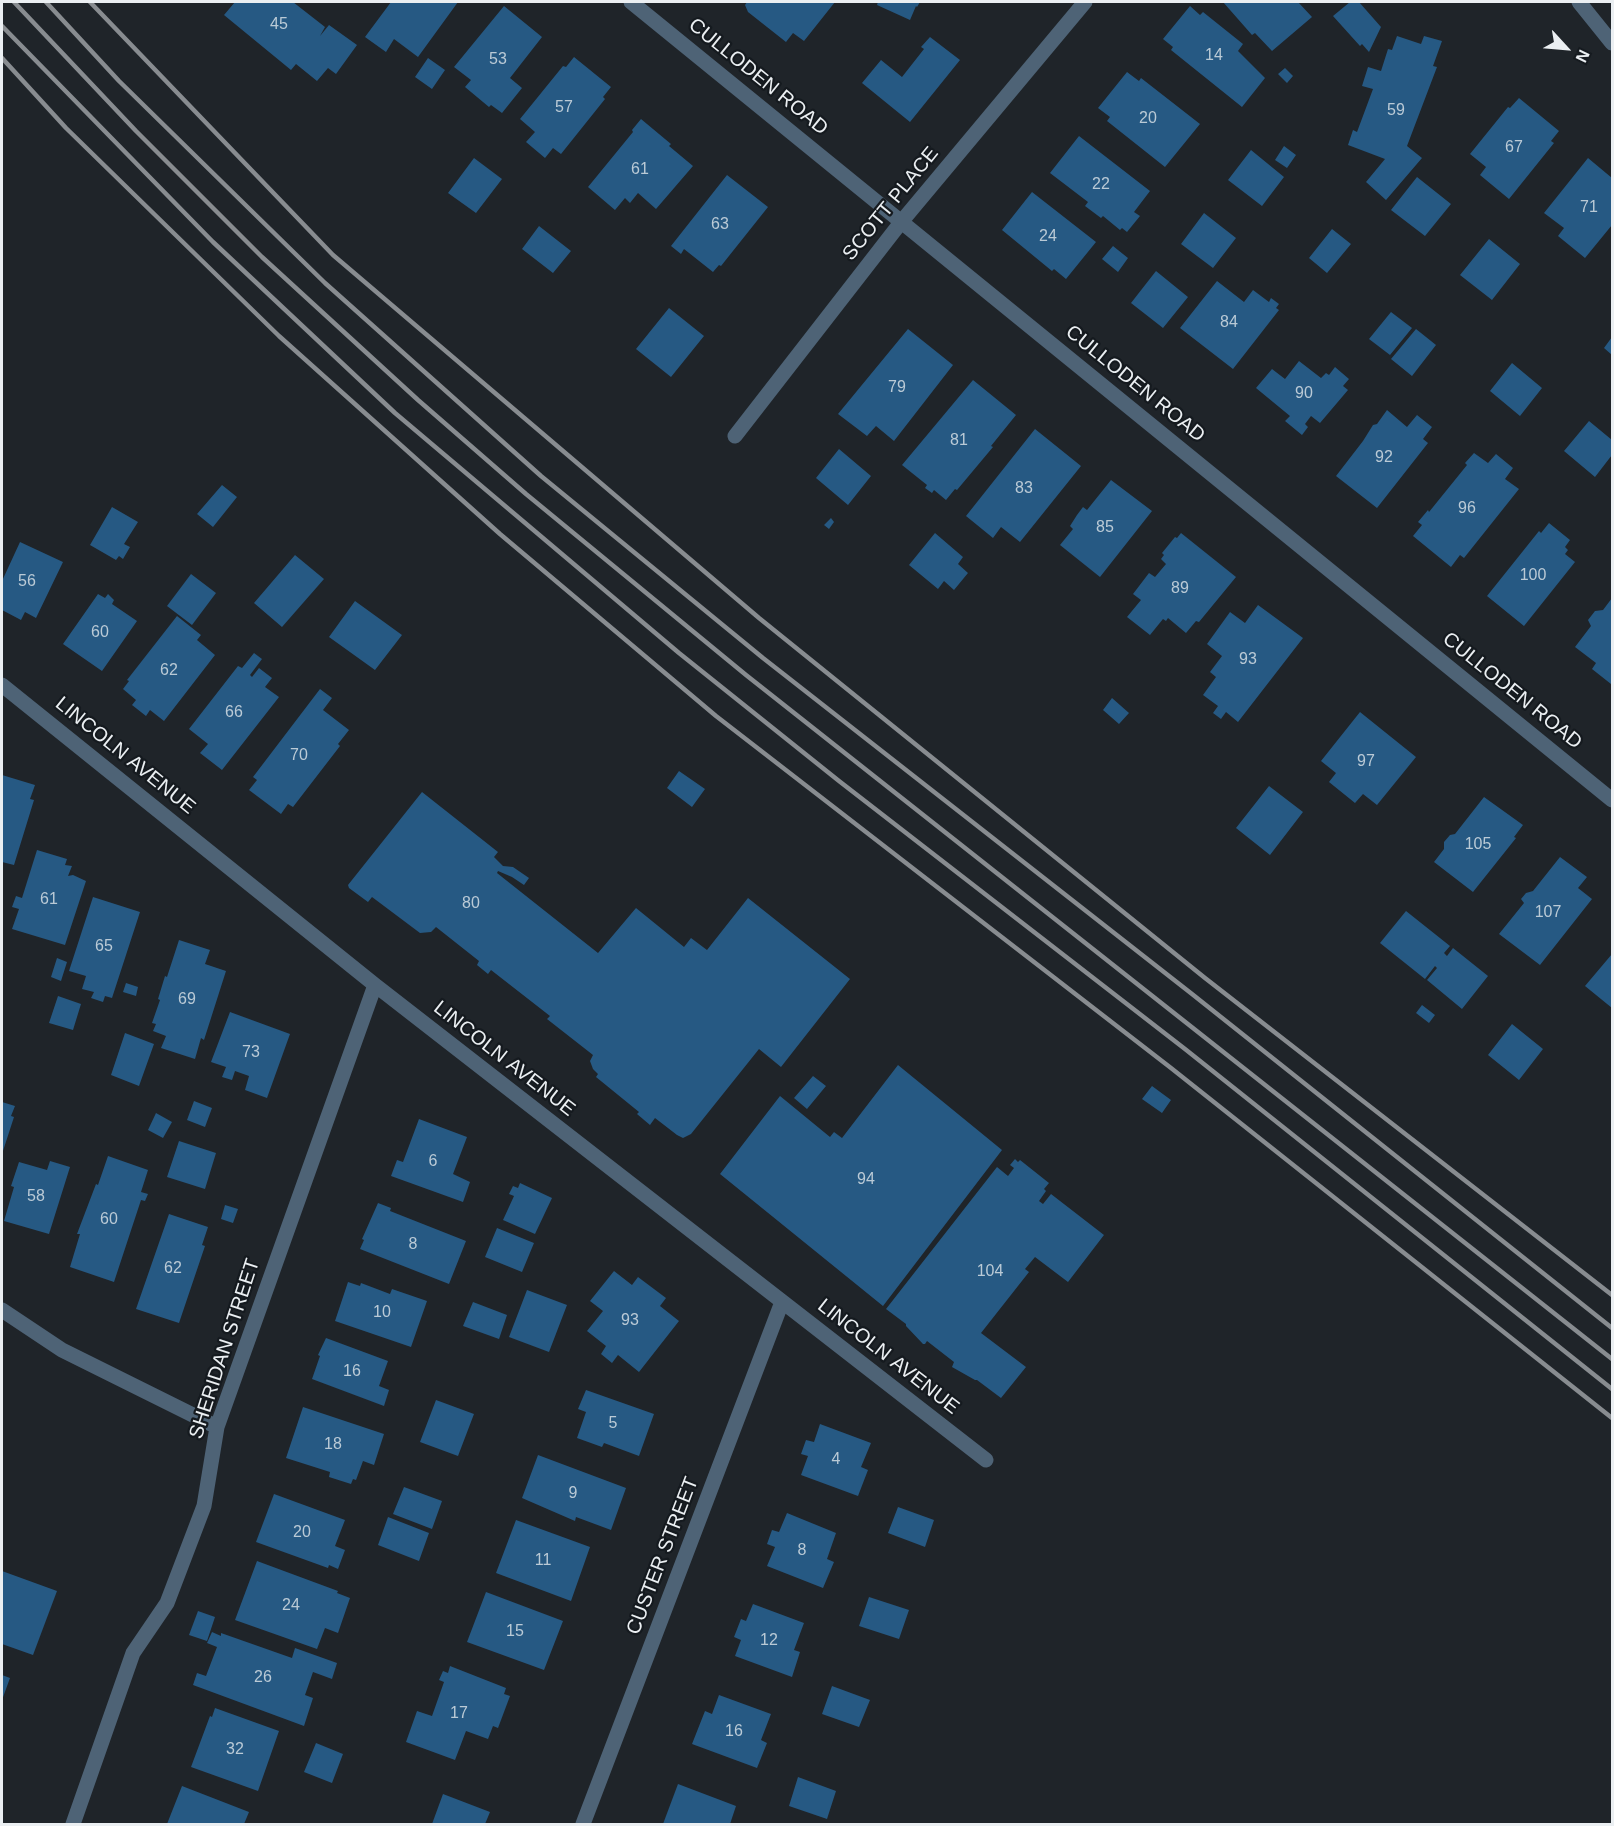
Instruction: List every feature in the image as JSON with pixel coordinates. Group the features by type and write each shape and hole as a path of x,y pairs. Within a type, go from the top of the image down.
{"street":[{"name":"CULLODEN ROAD","path":"631,2 1612,800"},
{"name":"SCOTT PLACE","path":"735,436 902,221 1085,2"},
{"path":"1579,2 1612,43"},
{"name":"LINCOLN AVENUE","path":"2,685 375,985 987,1460"},
{"name":"SHERIDAN STREET","path":"74,1824 133,1653 167,1603 204,1506 217,1427 375,985"},
{"name":"CUSTER STREET","path":"584,1824 782,1302"},
{"path":"2,1310 62,1350 217,1427"}],"building":[{"path":"235,2 293,2 325,27 320,36 329,25 357,45 336,74 328,68 317,81 296,64 291,70 224,15"},
{"path":"391,2 458,2 418,57 394,39 386,52 365,37"},
{"path":"747,2 835,2 804,41 793,33 786,42 748,12 745,5"},
{"path":"878,2 920,2 910,20 877,5"},
{"path":"1223,2 1298,2 1312,17 1272,51 1255,33 1252,35"},
{"path":"1350,2 1359,2 1381,27 1369,52 1362,44 1360,46 1333,16"},
{"path":"504,6 542,37 510,78 522,88 502,113 491,105 489,107 465,87 471,80 454,67"},
{"path":"1190,6 1200,15 1203,12 1243,44 1238,51 1265,78 1242,107 1171,50 1173,47 1163,39"},
{"path":"1397,36 1421,44 1424,36 1442,41 1433,66 1437,67 1407,146 1422,158 1386,200 1366,182 1385,159 1348,145 1353,130 1357,132 1373,89 1362,86 1368,67 1381,71 1388,49 1392,50"},
{"path":"930,37 960,60 910,122 862,83 881,60 902,77 924,49 921,47"},
{"path":"574,57 611,87 603,97 605,99 561,154 553,148 545,158 526,142 535,132 520,119 563,66 566,67"},
{"path":"428,58 445,70 432,89 415,77"},
{"path":"1285,68 1293,76 1287,83 1278,74"},
{"path":"1127,72 1139,81 1141,78 1200,124 1165,167 1107,121 1110,117 1098,108"},
{"path":"1519,98 1559,131 1551,141 1554,143 1509,199 1480,175 1486,167 1470,154 1508,107 1510,108"},
{"path":"641,119 693,166 656,209 638,193 630,203 625,198 615,210 588,187"},
{"path":"1079,136 1150,191 1134,212 1140,216 1127,232 1122,228 1120,230 1103,216 1101,218 1085,206 1088,202 1050,173"},
{"path":"1284,146 1296,155 1287,168 1275,160"},
{"path":"1251,150 1284,177 1262,206 1228,180"},
{"path":"474,158 502,179 476,213 448,193"},
{"path":"1588,158 1612,178 1612,225 1585,258 1558,236 1564,228 1544,213"},
{"path":"727,175 768,207 721,266 719,265 713,272 684,249 681,254 671,246"},
{"path":"1417,177 1451,204 1425,236 1391,210"},
{"path":"1032,192 1096,242 1066,279 1054,269 1052,271 1002,230"},
{"path":"1204,213 1236,238 1213,268 1181,244"},
{"path":"539,226 571,251 553,273 522,249"},
{"path":"1332,229 1351,244 1327,273 1309,258"},
{"path":"1489,239 1520,264 1492,300 1460,275"},
{"path":"1113,246 1128,258 1118,272 1102,259"},
{"path":"1156,271 1188,297 1163,328 1131,303"},
{"path":"1217,281 1244,302 1253,290 1269,302 1271,298 1279,304 1276,308 1279,310 1233,369 1180,328"},
{"path":"669,308 704,336 671,377 636,349"},
{"path":"1391,312 1412,328 1390,355 1369,339"},
{"path":"908,329 953,365 894,441 876,426 867,436 838,414"},
{"path":"1416,329 1436,345 1412,376 1391,359"},
{"path":"1612,337 1612,355 1604,348"},
{"path":"1299,361 1321,378 1326,373 1329,375 1335,367 1349,379 1343,386 1348,390 1320,423 1311,416 1305,424 1308,427 1302,435 1285,421 1290,416 1256,388 1272,369 1285,379"},
{"path":"1512,363 1542,388 1520,416 1490,391"},
{"path":"973,380 1016,415 991,446 993,447 946,500 934,490 932,493 925,488 927,485 902,465"},
{"path":"1387,410 1407,427 1417,415 1432,427 1423,439 1428,443 1377,508 1336,476 1373,425 1377,424"},
{"path":"1589,421 1612,440 1612,455 1595,477 1564,451"},
{"path":"1035,429 1081,466 1020,542 1001,527 993,538 966,516"},
{"path":"839,449 871,476 848,505 816,478"},
{"path":"1474,453 1488,463 1496,454 1513,468 1505,479 1519,489 1464,558 1460,555 1451,567 1413,536 1422,525 1418,522 1428,510 1429,512"},
{"path":"1111,480 1152,511 1100,577 1060,545 1073,529 1070,526 1083,507 1087,510"},
{"path":"222,485 237,497 213,527 197,514"},
{"path":"112,507 138,522 124,544 130,547 123,559 119,556 116,560 90,545"},
{"path":"831,518 834,522 829,529 824,525"},
{"path":"1549,523 1570,540 1565,547 1568,550 1565,554 1575,562 1524,626 1487,596 1539,531 1541,533"},
{"path":"935,533 963,557 958,564 968,573 954,590 944,581 938,589 909,565"},
{"path":"1181,533 1236,577 1199,622 1196,621 1186,633 1168,618 1166,621 1163,619 1150,635 1127,617 1141,600 1133,594 1149,573 1155,577 1166,564 1161,559 1164,555 1162,553"},
{"path":"20,542 63,562 36,618 25,612 21,620 2,610 2,581"},
{"path":"295,555 324,579 282,627 254,603"},
{"path":"191,574 216,593 192,625 167,606"},
{"path":"98,594 105,598 108,594 114,600 112,604 137,621 102,671 63,644"},
{"path":"1612,598 1611,684 1592,669 1596,663 1575,647 1591,626 1588,620 1595,611 1603,610"},
{"path":"355,601 402,635 375,670 329,637"},
{"path":"1258,605 1303,638 1238,722 1226,712 1221,719 1213,713 1218,706 1203,695 1216,677 1210,672 1222,656 1207,644 1230,612 1245,623"},
{"path":"177,616 201,635 197,640 215,655 164,721 150,710 146,716 132,705 136,700 123,689 129,681 127,680"},
{"path":"254,653 262,659 250,675 252,677 259,668 272,678 265,687 279,697 222,770 200,753 208,744 189,729 238,666 242,668"},
{"path":"320,689 332,698 323,710 349,730 338,744 340,746 293,807 288,804 281,814 249,790 257,780 253,777"},
{"path":"1112,698 1129,713 1119,724 1103,710"},
{"path":"1360,712 1416,757 1377,805 1363,794 1355,803 1329,782 1336,773 1321,761"},
{"path":"679,771 705,789 692,807 667,788"},
{"path":"2,775 35,785 30,799 34,800 14,865 2,862"},
{"path":"1269,786 1303,812 1270,855 1236,828"},
{"path":"422,792 498,852 494,857 503,866 513,867 529,878 524,885 512,877 498,871 497,873 598,953 636,908 684,947 691,938 707,950 748,898 850,979 781,1067 759,1049 691,1134 683,1138 655,1118 650,1125 637,1114 639,1112 596,1077 598,1074 590,1061 593,1055 547,1019 550,1016 491,970 488,974 477,965 479,961 436,927 431,932 420,933 372,897 368,902 349,888 348,885"},
{"path":"1484,797 1523,825 1514,837 1516,838 1473,892 1434,862 1444,849 1444,842 1450,835 1455,834"},
{"path":"37,850 67,859 65,865 72,866 68,876 73,875 86,881 65,945 12,929 19,909 12,907 16,896 22,898"},
{"path":"1560,857 1587,877 1578,888 1592,899 1540,965 1499,934 1524,903 1521,899 1526,893 1533,891"},
{"path":"93,897 140,912 112,998 105,996 103,1002 91,998 94,992 82,989 86,976 69,971"},
{"path":"1406,911 1450,946 1444,953 1447,956 1453,948 1488,976 1462,1009 1427,980 1437,968 1435,966 1425,979 1380,943"},
{"path":"179,940 210,950 205,964 226,971 204,1040 201,1038 195,1059 161,1048 166,1036 153,1031 156,1024 152,1023 160,1000 158,999"},
{"path":"1612,954 1612,1008 1585,986"},
{"path":"57,958 67,962 61,981 51,977"},
{"path":"126,983 138,987 136,996 123,992"},
{"path":"58,996 81,1004 73,1030 49,1023"},
{"path":"1422,1005 1435,1015 1429,1023 1416,1013"},
{"path":"230,1012 290,1034 267,1098 245,1090 249,1076 235,1071 232,1080 222,1077 226,1067 211,1062"},
{"path":"1512,1024 1543,1049 1519,1080 1488,1055"},
{"path":"125,1033 154,1044 139,1086 111,1075"},
{"path":"898,1065 1002,1150 883,1306 720,1174 780,1096 830,1137 834,1132 842,1138"},
{"path":"813,1076 826,1086 807,1109 794,1098"},
{"path":"1152,1086 1171,1100 1162,1113 1142,1099"},
{"path":"194,1101 212,1108 205,1127 187,1120"},
{"path":"2,1102 15,1106 11,1116 14,1117 2,1154"},
{"path":"156,1113 172,1122 163,1138 148,1130"},
{"path":"419,1119 467,1137 453,1174 470,1182 463,1202 391,1176 397,1160 403,1162"},
{"path":"179,1141 216,1153 205,1189 167,1177"},
{"path":"108,1156 148,1170 141,1192 148,1194 145,1201 141,1200 114,1282 70,1267 80,1234 77,1234"},
{"path":"1015,1159 1018,1162 1020,1160 1049,1183 1039,1201 1043,1204 1051,1194 1104,1235 1068,1282 1035,1257 1025,1269 1029,1272 981,1333 1026,1367 1001,1398 977,1380 952,1367 954,1362 927,1341 923,1344 906,1324 886,1309 997,1167 1008,1176 1014,1168 1010,1165"},
{"path":"50,1161 70,1167 49,1234 4,1221 14,1187 11,1186 19,1162 47,1170"},
{"path":"520,1183 552,1198 535,1234 503,1220 514,1196 509,1194 513,1186 518,1188"},
{"path":"378,1203 391,1208 390,1211 466,1241 449,1284 360,1249"},
{"path":"225,1205 238,1209 233,1223 221,1219"},
{"path":"169,1214 208,1227 202,1245 205,1246 179,1323 136,1309"},
{"path":"497,1228 534,1243 522,1272 485,1257"},
{"path":"614,1271 632,1285 638,1277 666,1298 660,1306 679,1321 639,1372 618,1355 612,1363 601,1354 606,1346 587,1331 603,1311 590,1301"},
{"path":"348,1282 360,1286 361,1283 390,1294 392,1289 427,1301 411,1347 335,1321"},
{"path":"527,1290 567,1305 549,1352 509,1337"},
{"path":"473,1302 507,1315 499,1339 463,1326"},
{"path":"326,1338 388,1361 379,1386 389,1390 384,1406 312,1379 320,1356 318,1355"},
{"path":"586,1390 654,1414 639,1456 604,1443 602,1447 577,1438 586,1412 578,1409"},
{"path":"436,1400 474,1414 458,1456 420,1442"},
{"path":"303,1407 384,1434 374,1465 363,1461 356,1480 353,1479 351,1484 329,1477 330,1472 286,1458"},
{"path":"820,1424 871,1443 861,1467 868,1470 858,1496 801,1475 808,1456 801,1454 806,1440 814,1442"},
{"path":"538,1455 626,1488 611,1530 576,1517 575,1521 522,1498"},
{"path":"404,1487 442,1501 432,1529 393,1514"},
{"path":"274,1494 345,1520 335,1546 345,1550 338,1569 329,1565 328,1568 256,1542"},
{"path":"898,1507 934,1520 925,1547 888,1533"},
{"path":"787,1513 836,1533 827,1559 834,1562 823,1588 767,1566 775,1547 767,1544 772,1530 779,1532"},
{"path":"388,1517 429,1533 419,1561 378,1545"},
{"path":"516,1520 590,1547 571,1601 496,1573"},
{"path":"257,1561 338,1591 337,1593 350,1598 338,1633 325,1628 317,1649 235,1620"},
{"path":"2,1571 57,1591 33,1655 2,1644"},
{"path":"486,1592 563,1621 544,1670 467,1642"},
{"path":"869,1597 909,1610 899,1639 859,1626"},
{"path":"753,1604 804,1623 794,1650 800,1652 792,1677 735,1656 741,1640 734,1637 741,1619 746,1621"},
{"path":"198,1611 215,1617 207,1641 189,1635"},
{"path":"212,1632 221,1636 221,1633 292,1658 295,1648 337,1663 332,1679 313,1672 305,1695 313,1698 304,1726 193,1685 197,1673 206,1676 217,1647 207,1643"},
{"path":"450,1666 506,1688 504,1694 510,1696 498,1728 493,1726 488,1739 466,1731 455,1760 406,1742 417,1711 432,1716 444,1682 439,1680 443,1671 448,1673"},
{"path":"2,1675 10,1678 2,1700"},
{"path":"832,1686 870,1700 859,1727 822,1714"},
{"path":"719,1695 771,1714 761,1740 767,1743 757,1768 692,1744 705,1711 712,1714"},
{"path":"215,1708 279,1731 258,1791 191,1767"},
{"path":"316,1743 343,1754 332,1783 304,1772"},
{"path":"798,1777 836,1791 827,1819 789,1806"},
{"path":"678,1784 736,1806 730,1824 663,1824"},
{"path":"182,1786 249,1812 244,1824 167,1824"},
{"path":"443,1794 490,1812 485,1824 432,1824"}],"railway":[{"path":"14,2 136,131 262,257 418,400 526,494 746,675 1612,1359"},
{"path":"46,2 119,81 325,283 541,476 763,658 1192,994 1612,1328"},
{"path":"90,2 333,255 759,618 1205,978 1612,1295"},
{"path":"2,26 213,242 395,413 679,653 839,781 1185,1049 1612,1389"},
{"path":"2,58 66,128 279,336 500,534 716,716 1171,1068 1612,1418"}]}
